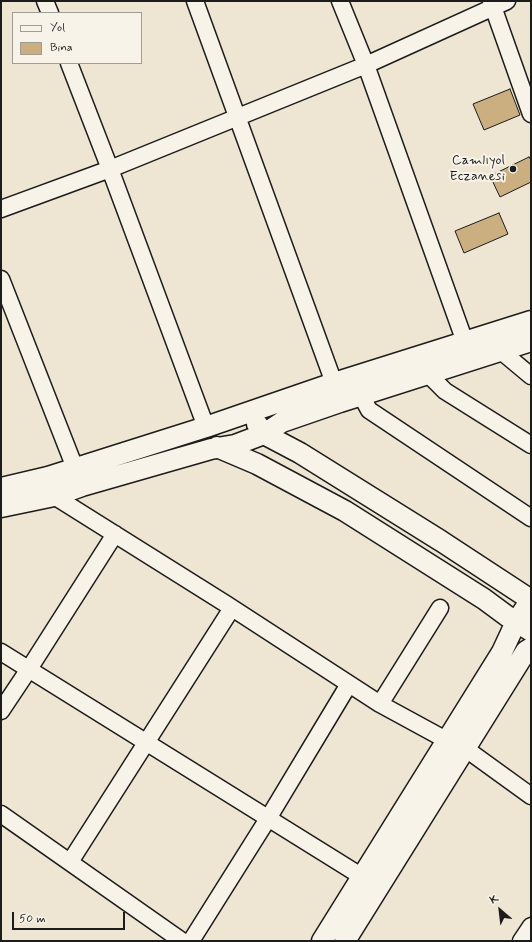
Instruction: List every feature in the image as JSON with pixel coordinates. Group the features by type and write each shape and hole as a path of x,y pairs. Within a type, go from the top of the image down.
{"street":[{"path":"45,1 50,12"},
{"path":"194,1 238,116 334,383"},
{"path":"340,1 366,65 465,342"},
{"path":"1,208 110,169 366,65 497,3 531,114"},
{"path":"69,64 206,426 208,437 218,447 257,464 345,511 484,599 524,627"},
{"path":"1,279 76,468"},
{"path":"1,488 48,477 244,414 334,383 531,321"},
{"path":"1,507 54,496 82,486 218,447 235,445 264,434 282,422 361,395 531,341"},
{"path":"501,351 531,376"},
{"path":"428,374 445,390 531,445"},
{"path":"361,395 369,410 531,518"},
{"path":"244,414 253,420 264,434 313,462 441,541 531,600 524,627 502,652 457,745 345,941"},
{"path":"54,496 232,608 380,704 457,745 531,796"},
{"path":"1,711 29,670 115,534"},
{"path":"70,862 232,608"},
{"path":"380,704 440,608"},
{"path":"322,941 361,876 526,651 531,648"},
{"path":"1,652 269,817 361,876"},
{"path":"191,941 269,817 349,684"},
{"path":"1,814 70,862 173,938"},
{"path":"521,941 531,926"}],"building":[{"path":"510,89 520,115 484,130 473,104"},
{"path":"529,157 531,160 531,182 500,197 490,176"},
{"path":"499,213 508,234 464,253 455,231"}],"place":[{"name":"Camlıyol Eczanesi","path":"513,169"}]}
